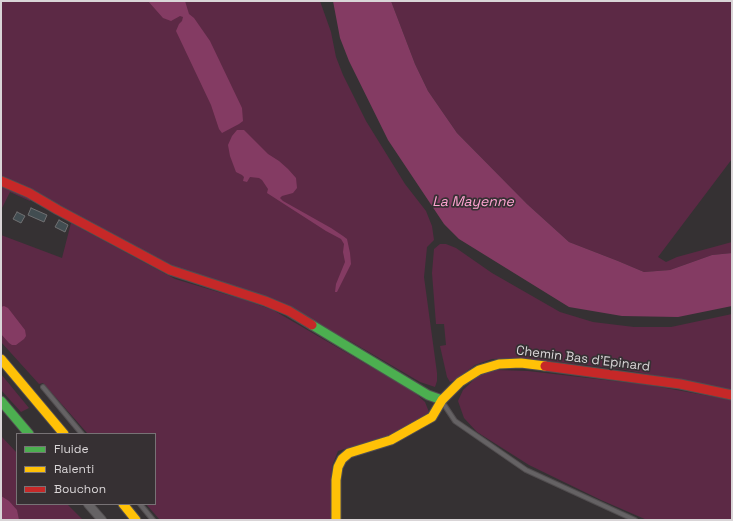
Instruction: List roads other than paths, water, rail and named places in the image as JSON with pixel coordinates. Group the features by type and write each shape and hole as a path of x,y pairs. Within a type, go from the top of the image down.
{"street":[{"path":"1,181 29,193 170,270 265,301 289,311 428,395 442,400"},
{"path":"1,359 63,433"},
{"name":"Chemin Bas d'Epinard","path":"336,520 336,480 338,467 342,459 349,453 391,440 432,417 442,400 460,382 479,370 498,364 521,363 680,384 732,395"},
{"path":"1,401 28,433"},
{"path":"89,505 102,520"},
{"path":"124,505 136,520"}],"lane":[{"path":"43,387 81,433"},
{"path":"442,400 455,421 526,470 634,520"},
{"path":"141,505 153,520"}],"water":[{"path":"148,1 185,1 189,14 194,18 210,41 242,108 243,121 222,133 219,129 211,105 176,31 183,17 180,16 171,21 163,18"},
{"name":"La Mayenne","path":"333,1 391,1 415,64 428,91 457,133 527,204 569,242 644,272 670,270 712,255 732,253 732,306 678,317 622,316 569,307 459,239 444,224 388,140 349,61 340,38"},
{"path":"237,130 244,130 268,154 279,161 296,178 297,188 293,193 282,196 280,198 283,201 331,228 347,239 351,264 337,292 335,292 336,284 345,262 343,252 344,244 341,239 267,193 268,189 259,178 250,177 247,182 243,181 244,177 236,172 230,156 228,145 232,136"},
{"path":"4,306 8,308 25,330 26,336 16,345 9,343 1,334 1,307"},
{"path":"1,496 9,501 17,510 19,520 1,520"}]}
